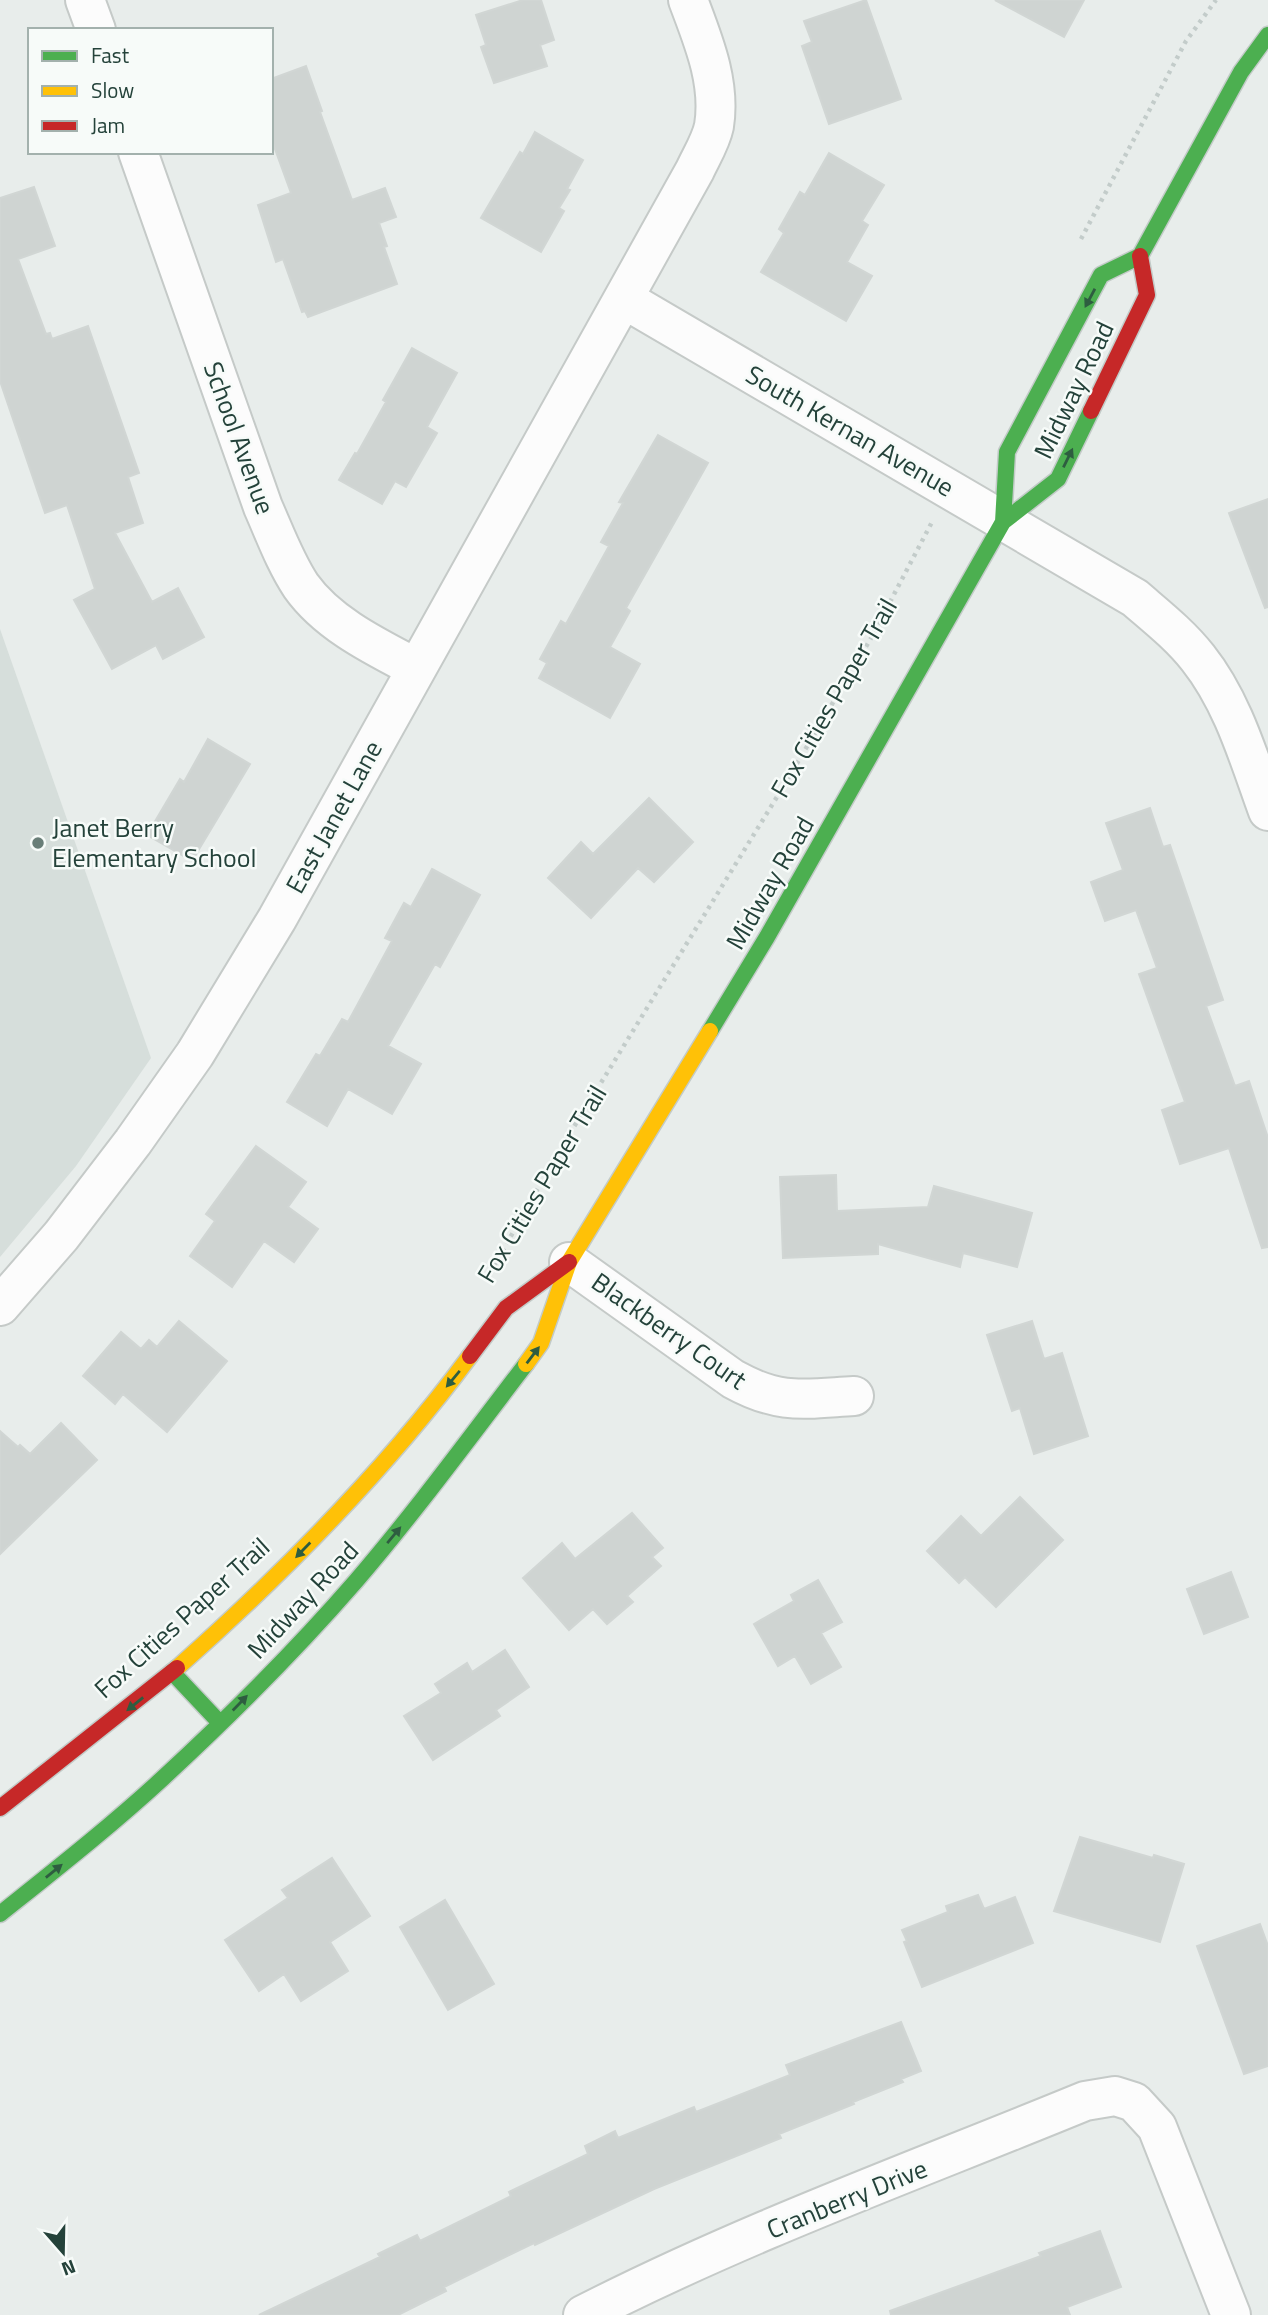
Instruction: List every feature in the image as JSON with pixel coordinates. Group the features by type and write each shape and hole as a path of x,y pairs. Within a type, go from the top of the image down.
{"main road":[{"path":"1140,256 1241,72 1268,35"},
{"name":"Midway Road","path":"0,1914 163,1778 354,1583 469,1442 541,1343 569,1262 767,937 1003,522 1058,479 1147,295 1140,256 1101,275 1007,452 1003,522"},
{"name":"Midway Road","path":"0,1808 94,1737 172,1672 303,1550 384,1462 462,1367 506,1308 569,1262"},
{"path":"172,1672 219,1723"}],"street":[{"path":"85,0 95,28"},
{"path":"624,299 695,170 713,127 715,98 710,59 688,0"},
{"name":"School Avenue","path":"139,154 263,508 288,565 303,589 330,616 416,668"},
{"name":"South Kernan Avenue","path":"624,299 1135,598 1199,659 1239,730 1268,811"},
{"name":"East Janet Lane","path":"0,1306 69,1225 133,1142 195,1054 277,919 624,299"},
{"name":"Blackberry Court","path":"569,1262 733,1379 756,1391 789,1400 854,1396"},
{"name":"Cranberry Drive","path":"583,2315 650,2281 792,2220 1086,2101 1115,2096 1134,2102 1157,2127 1231,2315"}],"path":[{"name":"Fox Cities Paper Trail","path":"491,1271 559,1151 808,746 870,640 949,489"}],"shaded area":[{"name":"Janet Berry Elementary School","path":"0,629 151,1058 76,1166 0,1257"}],"building":[{"path":"523,0 541,0 554,40 540,45 547,66 494,83 481,47 486,45 476,15"},
{"path":"866,0 901,99 829,124 802,46 812,42 804,21"},
{"path":"995,0 1084,0 1064,37"},
{"path":"306,66 352,200 385,188 396,217 379,223 397,284 308,317 305,311 302,312 283,259 276,262 258,205 291,193 273,144 273,78"},
{"path":"535,132 583,160 559,208 564,211 541,252 481,218"},
{"path":"829,153 884,185 862,221 868,225 847,262 872,276 846,321 761,272 784,233 779,229 800,192 805,195"},
{"path":"34,187 55,246 18,259 46,334 50,333 52,339 88,326 139,473 128,477 143,523 115,533 152,602 178,588 204,637 163,659 156,645 112,669 74,600 95,589 67,505 45,513 0,381 0,198"},
{"path":"412,348 457,373 427,427 437,433 406,487 395,481 382,504 339,480 386,402 383,400"},
{"path":"658,435 708,463 626,608 630,611 610,647 640,664 610,718 539,678 547,663 540,659 561,621 566,624 609,546 601,542 623,503 619,502"},
{"path":"1268,499 1268,607 1265,608 1229,513"},
{"path":"208,739 250,764 192,861 147,835 180,779 184,782"},
{"path":"649,798 693,842 654,882 638,868 591,918 548,878 581,842 593,854"},
{"path":"1150,808 1163,847 1170,845 1223,1000 1206,1006 1235,1086 1249,1081 1268,1138 1268,1247 1262,1248 1229,1148 1180,1164 1162,1110 1185,1102 1139,974 1157,968 1136,910 1105,921 1091,882 1123,870 1106,823"},
{"path":"432,869 480,895 440,967 435,964 388,1046 421,1064 392,1114 348,1089 327,1126 287,1102 316,1054 320,1056 342,1019 348,1022 392,941 385,938 404,903 411,907"},
{"path":"256,1146 306,1182 288,1207 318,1229 294,1262 264,1241 232,1287 190,1256 215,1221 206,1214"},
{"path":"836,1175 837,1211 928,1207 934,1186 1032,1213 1017,1267 963,1253 960,1267 878,1244 878,1254 783,1258 780,1177"},
{"path":"179,1321 227,1361 167,1432 123,1394 115,1404 83,1376 121,1332 141,1349 149,1340 157,1347"},
{"path":"1032,1321 1044,1359 1062,1353 1088,1436 1034,1454 1020,1408 1012,1411 987,1335"},
{"path":"61,1423 97,1460 0,1554 0,1431 30,1454"},
{"path":"1020,1497 1063,1540 996,1607 965,1577 959,1583 927,1551 961,1516 981,1536"},
{"path":"632,1513 663,1548 652,1557 661,1566 627,1596 633,1602 607,1624 593,1609 569,1630 523,1578 562,1543 575,1559"},
{"path":"1231,1572 1248,1617 1204,1634 1187,1589"},
{"path":"818,1580 842,1622 821,1633 841,1667 811,1684 795,1656 778,1666 754,1624 794,1601 791,1595"},
{"path":"505,1650 529,1687 496,1710 500,1716 433,1760 404,1716 441,1693 435,1684 467,1663 472,1672"},
{"path":"1080,1837 1184,1864 1160,1942 1054,1911"},
{"path":"332,1858 370,1916 330,1942 348,1971 301,2001 284,1974 259,1991 225,1940 288,1898 282,1890"},
{"path":"978,1895 984,1909 1015,1897 1033,1943 922,1987 902,1930 948,1912 946,1906"},
{"path":"445,1900 494,1984 448,2010 400,1927"},
{"path":"1260,1924 1268,1946 1268,2066 1244,2074 1197,1946"},
{"path":"901,2022 921,2071 901,2079 903,2082 779,2134 781,2138 654,2189 535,2245 534,2243 444,2287 446,2291 398,2315 259,2315 380,2257 378,2254 417,2235 420,2241 511,2196 509,2192 588,2154 585,2146 615,2131 618,2138 694,2107 696,2112 790,2075 786,2065"},
{"path":"1100,2231 1121,2287 1067,2307 1070,2315 891,2315 890,2311 1041,2256 1039,2253"}],"traffic: fast":[{"path":"1003,522 1007,452 1101,275 1140,256 1241,72 1268,35"},
{"path":"710,1031 767,937 1003,522 1058,479 1091,411"},
{"path":"0,1914 143,1796 213,1731 286,1657 378,1555 526,1364"},
{"path":"172,1672 220,1723"}],"traffic: slow":[{"path":"526,1364 541,1343 569,1262 710,1031"},
{"path":"177,1668 332,1520 403,1440 470,1356"}],"traffic: jam":[{"path":"1091,411 1147,295 1140,256"},
{"path":"470,1356 506,1308 569,1262"},
{"path":"0,1808 177,1668"}],"place":[{"name":"Janet Berry Elementary School","path":"38,843"}]}
